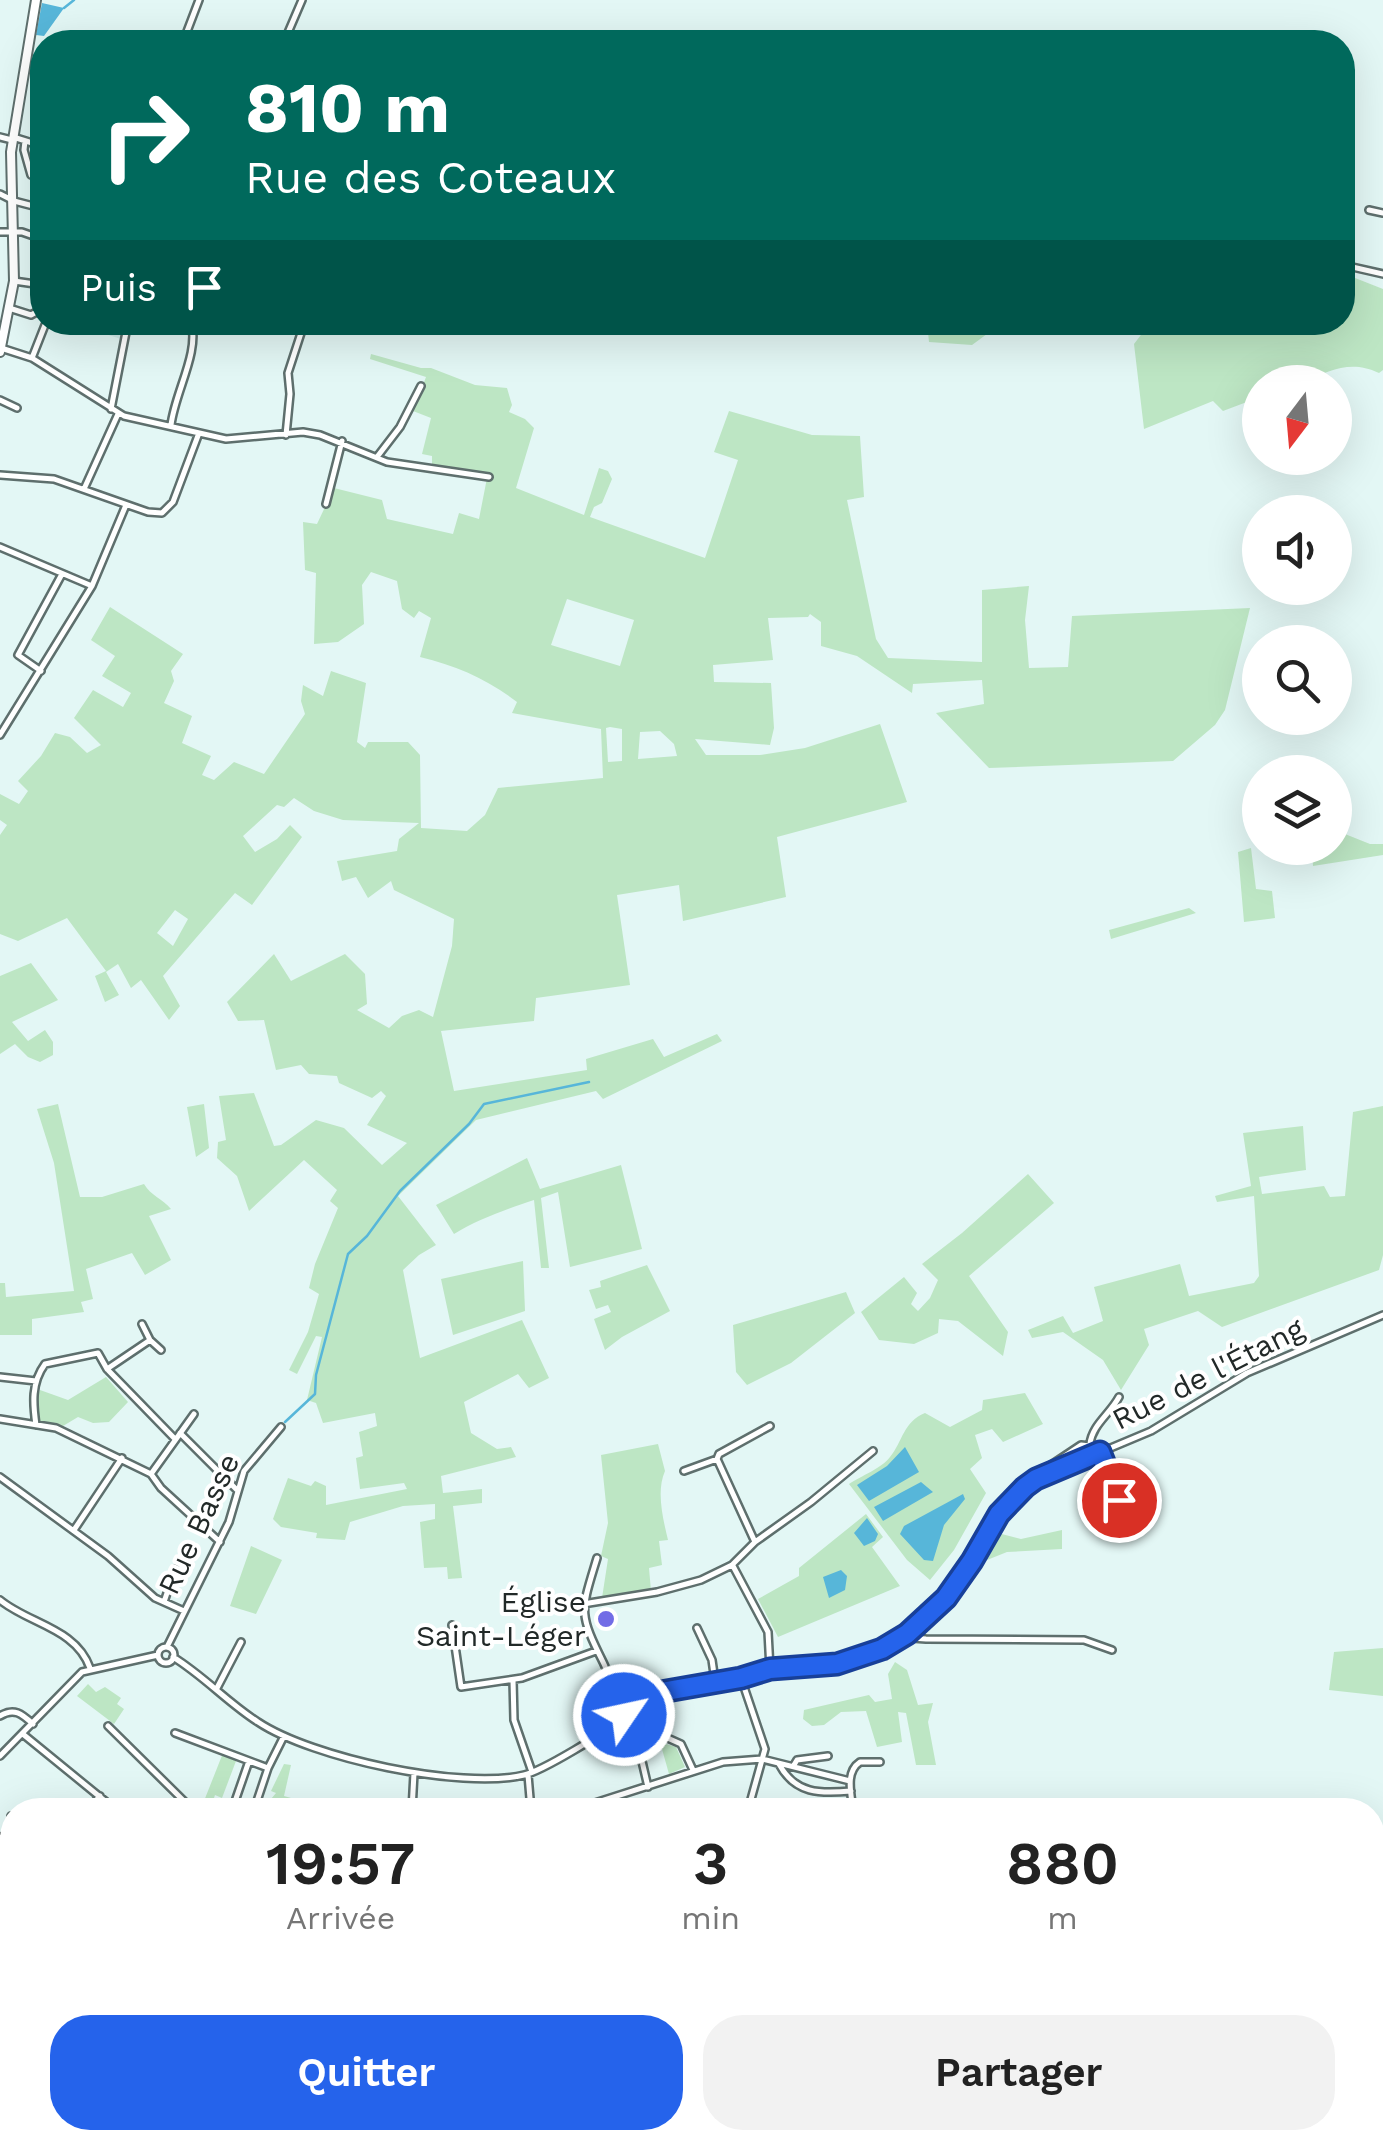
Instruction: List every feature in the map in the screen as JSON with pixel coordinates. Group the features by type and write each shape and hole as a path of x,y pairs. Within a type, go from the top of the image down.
{"main road":[{"path":"32,30 36,0"},
{"path":"0,350 14,280 10,198 13,138 30,44"}],"street":[{"path":"188,30 199,0"},
{"path":"289,30 302,0"},
{"path":"0,137 30,142"},
{"path":"25,141 30,171"},
{"path":"0,194 30,204"},
{"path":"1369,210 1383,213"},
{"path":"0,232 30,235"},
{"path":"1355,268 1383,274"},
{"path":"14,280 30,283"},
{"path":"5,310 30,315"},
{"path":"32,358 41,335"},
{"path":"84,489 115,411 126,335"},
{"path":"171,425 193,335"},
{"path":"286,434 288,373 300,335"},
{"path":"0,350 32,358 115,411 199,433 226,439 320,434 404,466 489,477"},
{"path":"377,457 400,427 421,386"},
{"path":"0,400 17,408"},
{"path":"0,475 54,479 148,512 162,513 169,510 199,433"},
{"path":"326,504 342,442"},
{"path":"0,736 92,586 126,505"},
{"path":"0,547 92,586"},
{"path":"41,671 18,656 62,574"},
{"name":"Rue de l'Étang","path":"624,1703 638,1696 741,1678 770,1669 853,1660 873,1653 907,1634 946,1598 999,1514 1072,1449 1108,1448 1180,1416 1247,1373 1383,1314"},
{"path":"142,1324 161,1350"},
{"path":"107,1369 150,1340"},
{"path":"36,1426 33,1399 45,1364 98,1354 107,1369 238,1492"},
{"path":"0,1377 36,1381"},
{"path":"1119,1397 1111,1413 1092,1432 1095,1448 1119,1500"},
{"path":"151,1474 194,1414"},
{"path":"0,1419 56,1428 151,1474 220,1542"},
{"path":"684,1471 717,1459 719,1454 770,1426"},
{"name":"Rue Basse","path":"168,1647 220,1542 244,1471 282,1427"},
{"name":"Rue de l'Étang","path":"1036,1479 1077,1462 1095,1448"},
{"path":"1072,1449 1077,1462"},
{"path":"584,1604 657,1592 701,1580 732,1565 755,1542 873,1451"},
{"path":"74,1530 122,1458"},
{"path":"717,1459 755,1542"},
{"path":"0,1477 164,1602 184,1611"},
{"path":"597,1558 584,1604 588,1637 616,1695 624,1703 622,1718"},
{"path":"732,1565 768,1632 770,1669"},
{"path":"164,1602 175,1569"},
{"path":"0,1600 14,1611 50,1626 82,1651 90,1668"},
{"path":"452,1625 459,1686 513,1680 596,1651"},
{"path":"697,1628 712,1660 715,1681"},
{"path":"907,1634 926,1640 1084,1640 1112,1650"},
{"path":"217,1688 240,1642"},
{"path":"158,1655 168,1647 173,1658"},
{"path":"0,1756 82,1672 158,1655"},
{"path":"158,1655 165,1662 173,1658"},
{"path":"173,1658 256,1721 284,1736 376,1766 414,1773 502,1778 530,1774 622,1718"},
{"path":"741,1678 765,1745 751,1798"},
{"path":"513,1680 514,1720 530,1774 531,1798"},
{"path":"0,1716 14,1711 34,1724"},
{"path":"622,1718 632,1724 656,1720 663,1736 681,1744 694,1770"},
{"path":"632,1724 648,1787"},
{"path":"108,1726 180,1798"},
{"path":"176,1733 268,1768"},
{"path":"24,1734 102,1798"},
{"path":"258,1798 284,1736"},
{"path":"793,1766 797,1760 828,1756"},
{"path":"612,1798 724,1762 762,1759 850,1782"},
{"path":"236,1798 248,1761"},
{"path":"852,1798 850,1782 856,1763 880,1762"},
{"path":"779,1764 792,1782 804,1790 820,1794 851,1791"},
{"path":"413,1798 414,1773"}],"green space":[{"path":"1355,278 1383,289 1383,370 1379,373 1352,365 1242,365 1242,404 1223,411 1213,401 1144,429 1134,344 1141,335 1355,335"},
{"path":"928,335 986,335 972,345 929,342"},
{"path":"371,354 431,368 475,385 507,388 512,405 509,412 534,428 516,488 584,515 599,468 608,471 612,479 602,503 594,507 590,517 705,558 738,460 714,452 729,411 812,435 860,436 864,497 847,500 876,639 888,658 982,662 982,590 1029,586 1025,620 1029,668 1068,667 1072,616 1250,608 1246,625 1242,625 1242,641 1225,710 1215,725 1173,761 989,768 936,713 984,704 982,680 913,684 912,693 857,656 821,646 821,622 810,614 768,618 773,660 713,665 714,682 771,683 774,728 770,745 695,739 706,755 760,755 805,748 880,724 907,802 777,837 786,897 683,921 679,885 617,895 630,985 536,998 534,1021 441,1031 454,1091 587,1070 586,1059 653,1039 664,1057 717,1034 722,1041 603,1099 596,1091 476,1120 398,1196 436,1245 403,1270 420,1358 522,1320 549,1378 529,1388 518,1374 464,1402 471,1433 497,1449 511,1447 516,1457 441,1476 443,1493 482,1489 482,1503 453,1506 462,1578 448,1579 447,1567 424,1568 420,1522 435,1519 435,1504 403,1506 350,1522 345,1540 316,1538 317,1533 281,1527 273,1519 288,1478 311,1486 315,1481 326,1486 326,1505 407,1489 404,1483 360,1489 356,1458 363,1456 359,1432 377,1426 375,1413 323,1423 316,1403 307,1400 322,1337 316,1336 297,1374 289,1370 308,1332 319,1294 309,1288 338,1208 330,1201 337,1190 304,1160 249,1211 237,1176 217,1158 218,1142 226,1140 219,1096 254,1093 274,1146 316,1120 344,1128 382,1165 407,1143 367,1125 386,1096 381,1091 372,1098 339,1083 337,1076 309,1074 301,1065 276,1070 264,1020 238,1021 227,1002 274,954 291,981 345,954 365,974 367,1004 357,1010 389,1028 402,1016 419,1010 433,1017 452,946 454,919 394,890 391,881 368,898 356,877 342,881 337,861 397,851 399,839 419,823 343,820 314,811 294,798 284,807 277,805 243,836 255,852 277,839 290,825 302,837 252,905 235,893 163,976 180,1006 169,1020 141,980 131,988 118,964 106,972 119,995 105,1002 95,976 106,971 67,918 18,941 0,934 0,835 7,825 0,820 0,794 19,804 28,791 18,781 55,733 70,737 87,753 101,745 74,718 93,690 123,707 131,693 102,676 115,656 91,640 110,607 183,654 171,671 174,681 164,703 192,716 182,743 211,756 202,775 214,780 234,762 264,774 305,714 301,701 303,685 323,696 331,671 366,683 357,742 365,748 368,742 408,742 420,755 421,828 467,831 485,815 498,788 603,778 601,729 512,713 517,702 483,680 420,657 431,618 419,611 414,618 402,609 397,581 371,572 362,585 364,624 338,642 314,644 316,573 305,570 303,522 317,524 334,488 382,500 387,519 453,534 459,513 479,519 487,478 432,464 432,456 422,454 431,418 413,411 426,377 370,359","holes":["567,599 634,620 620,666 551,645","606,728 622,729 622,761 608,762","660,731 674,744 677,756 638,759 640,732","175,910 188,919 173,946 157,933"]},
{"path":"1352,837 1383,844 1383,855 1352,860"},
{"path":"1242,851 1242,865 1253,865 1256,889 1272,891 1275,918 1244,922 1238,852"},
{"path":"1189,908 1196,913 1111,939 1109,930"},
{"path":"31,963 58,1000 12,1022 28,1041 45,1030 53,1042 53,1055 40,1062 15,1044 0,1054 0,976"},
{"path":"58,1104 80,1197 102,1197 144,1184 171,1209 149,1216 171,1260 145,1275 132,1253 86,1269 93,1299 81,1302 84,1312 32,1319 32,1335 0,1335 0,1283 5,1283 6,1297 74,1291 54,1163 37,1109"},
{"path":"204,1104 209,1148 196,1157 187,1107"},
{"path":"1383,1106 1383,1255 1379,1270 1222,1327 1198,1311 1144,1329 1149,1345 1121,1390 1103,1360 1063,1332 1032,1338 1028,1330 1063,1316 1073,1333 1103,1321 1094,1287 1180,1264 1189,1296 1254,1283 1259,1276 1254,1196 1217,1202 1215,1196 1251,1186 1243,1133 1303,1126 1306,1170 1259,1177 1262,1194 1324,1186 1330,1197 1345,1196 1353,1112"},
{"path":"527,1158 540,1189 621,1165 642,1249 570,1267 558,1192 541,1198 549,1268 541,1268 534,1200 454,1234 436,1205"},
{"path":"1028,1174 1054,1203 969,1276 1008,1332 1003,1356 958,1321 939,1319 938,1333 914,1344 879,1340 861,1312 904,1277 917,1293 911,1304 918,1311 930,1298 938,1280 922,1264"},
{"path":"523,1261 525,1311 453,1335 441,1279"},
{"path":"647,1265 670,1311 605,1350 594,1319 611,1312 608,1305 596,1309 589,1290 601,1287 600,1281"},
{"path":"846,1292 855,1313 791,1363 747,1385 736,1372 733,1325"},
{"path":"106,1377 128,1402 109,1422 93,1423 78,1417 63,1426 40,1423 36,1401 40,1390 68,1400"},
{"path":"1025,1393 1043,1424 1003,1442 992,1429 975,1435 982,1458 970,1469 986,1493 954,1550 930,1580 907,1560 849,1484 886,1461 908,1427 925,1413 950,1427 982,1410 983,1400"},
{"path":"658,1444 665,1471 661,1496 668,1540 659,1541 662,1565 649,1568 651,1591 602,1598 608,1559 601,1556 608,1523 601,1455"},
{"path":"866,1514 883,1537 872,1547 900,1586 778,1637 758,1599 799,1576 799,1568"},
{"path":"1062,1530 1062,1549 1007,1552 982,1562 978,1559 994,1532 1021,1539"},
{"path":"251,1546 282,1560 256,1614 230,1606"},
{"path":"1383,1648 1383,1696 1329,1690 1334,1652"},
{"path":"895,1662 907,1670 918,1705 933,1703 928,1722 936,1765 916,1765 906,1713 898,1712 902,1742 877,1747 866,1711 841,1712 824,1725 812,1726 803,1719 804,1710 869,1695 875,1702 892,1699 888,1674"},
{"path":"88,1684 96,1692 105,1687 121,1698 117,1704 124,1709 114,1724 77,1696"},
{"path":"660,1742 676,1747 685,1767 669,1774"},
{"path":"223,1753 236,1761 222,1798 205,1798"},
{"path":"284,1764 291,1765 284,1796 291,1798 272,1798 276,1793 271,1791"}],"water":[{"path":"42,3 64,8 48,30 37,30"},
{"path":"905,1447 919,1472 869,1501 857,1485 887,1466"},
{"path":"921,1482 933,1492 883,1521 874,1507"},
{"path":"963,1494 965,1499 944,1525 933,1561 924,1560 900,1534 904,1526"},
{"path":"867,1518 878,1534 875,1541 864,1546 854,1533"},
{"path":"841,1570 847,1576 845,1590 829,1598 823,1577"}],"waterway":[{"path":"64,8 74,0"},
{"path":"285,1422 315,1394 316,1375 348,1254 367,1236 400,1191 469,1124 484,1104 589,1082"}],"place":[{"name":"Église Saint-Léger","path":"606,1619"}],"route":[{"path":"624,1715 624,1703 630,1698 770,1669 837,1664 898,1640 946,1598 1006,1504 1036,1479 1100,1452 1119,1500"}]}
